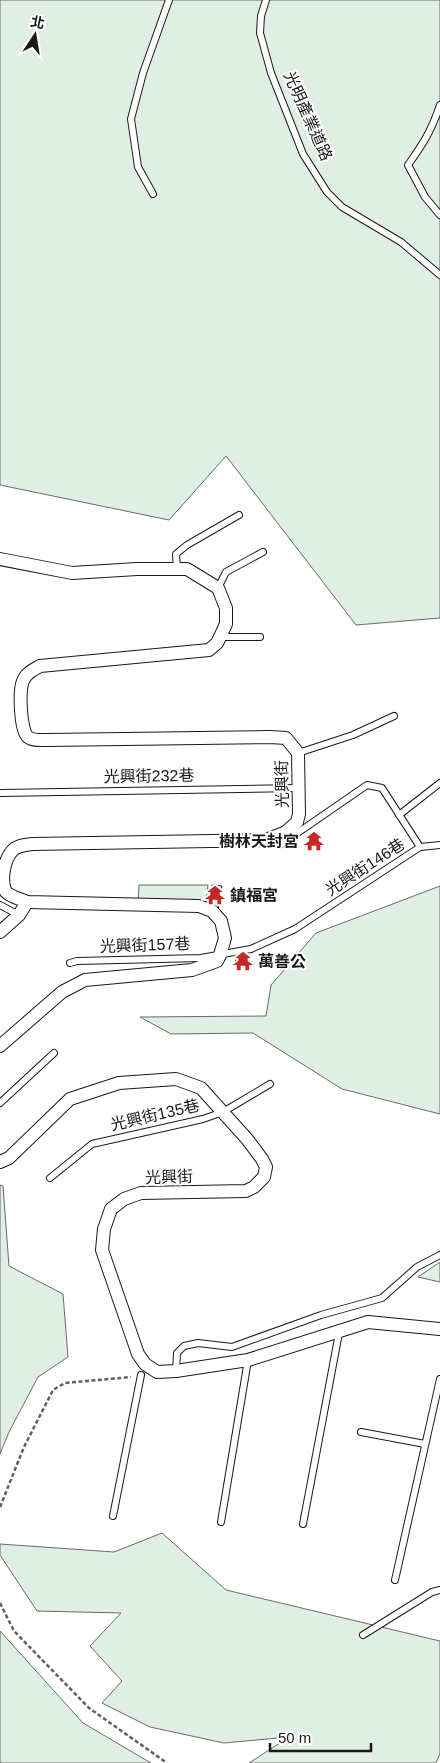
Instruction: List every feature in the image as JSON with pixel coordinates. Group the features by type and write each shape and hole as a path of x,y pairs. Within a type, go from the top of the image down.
{"street":[{"path":"0,560 72,572 137,569 187,570 218,588 226,608 226,624 220,636"},
{"name":"光興街","path":"220,636 217,643 208,650 40,666 29,672 23,681 20,691 24,732 27,737 35,740 270,736 286,738 298,753 298,822 286,832 266,840 20,845 14,849 1,871 1,884 6,892 27,902 199,906 212,911 221,921 225,938 220,955"},
{"path":"0,932 18,915 27,902"},
{"path":"0,1046 62,992 86,980 192,970 217,961 220,955"},
{"name":"光興街","path":"0,1162 9,1158 70,1099 119,1083 176,1080 201,1088 262,1159 266,1167 264,1177 246,1191 141,1193 124,1199 111,1209 104,1229 102,1250 138,1354 145,1364 157,1372 248,1360 339,1333 368,1322 440,1329"}],"lane":[{"path":"152,194 138,167 131,119 143,73 169,0"},
{"name":"光明產業道路","path":"266,0 261,16 260,34 271,73 303,154 327,192 342,207 401,242 440,275"},
{"path":"440,105 434,127 408,165 425,198 440,215"},
{"path":"177,569 176,554 187,545 239,515"},
{"path":"218,588 226,572 263,552"},
{"path":"220,636 260,637"},
{"path":"298,753 353,735 394,716"},
{"path":"399,816 440,783"},
{"name":"光興街146巷","path":"220,955 251,948 295,929 420,847 382,788 367,785 280,845 266,840"},
{"name":"光興街232巷","path":"0,793 298,788"},
{"path":"420,847 440,845"},
{"path":"0,906 18,915"},
{"name":"光興街157巷","path":"70,963 77,961 201,958 220,955"},
{"path":"0,1104 54,1054"},
{"name":"光興街135巷","path":"50,1178 92,1144 203,1119 223,1112 270,1084"},
{"path":"176,1371 177,1353 184,1346 198,1343 232,1346 321,1315 382,1298 417,1267 440,1255"},
{"path":"304,1524 339,1333"},
{"path":"221,1522 248,1360"},
{"path":"113,1516 141,1375"},
{"path":"395,1580 440,1379"},
{"path":"361,1432 425,1444"},
{"path":"363,1635 432,1592 440,1590"}],"path":[{"path":"0,1507 24,1447 52,1390 65,1383 129,1378 141,1375"},
{"path":"0,1604 14,1631 89,1708 167,1763"}],"green space":[{"path":"0,0 440,0 440,618 356,625 226,456 169,520 0,485"},
{"path":"139,885 208,885 206,901 138,903"},
{"path":"440,886 440,1114 342,1089 253,1033 171,1034 140,1017 266,1016 271,985 316,933"},
{"path":"0,1185 3,1186 9,1266 63,1294 68,1357 38,1377 9,1432 0,1454"},
{"path":"440,1262 440,1282 418,1277"},
{"path":"162,1533 226,1590 440,1641 440,1753 436,1763 249,1763 289,1737 224,1743 150,1727 102,1703 122,1681 90,1646 121,1613 37,1611 0,1555 0,1544 114,1552"},
{"path":"0,1631 83,1723 151,1763 0,1763"}],"building":[{"name":"鎮福宮","path":"212,885 222,886 218,910 209,905"},
{"name":"萬善公","path":"248,955 250,964 238,967 235,958"}],"place":[{"name":"樹林天封宮","path":"314,841"},
{"name":"鎮福宮","path":"215,895"},
{"name":"萬善公","path":"243,961"}]}
